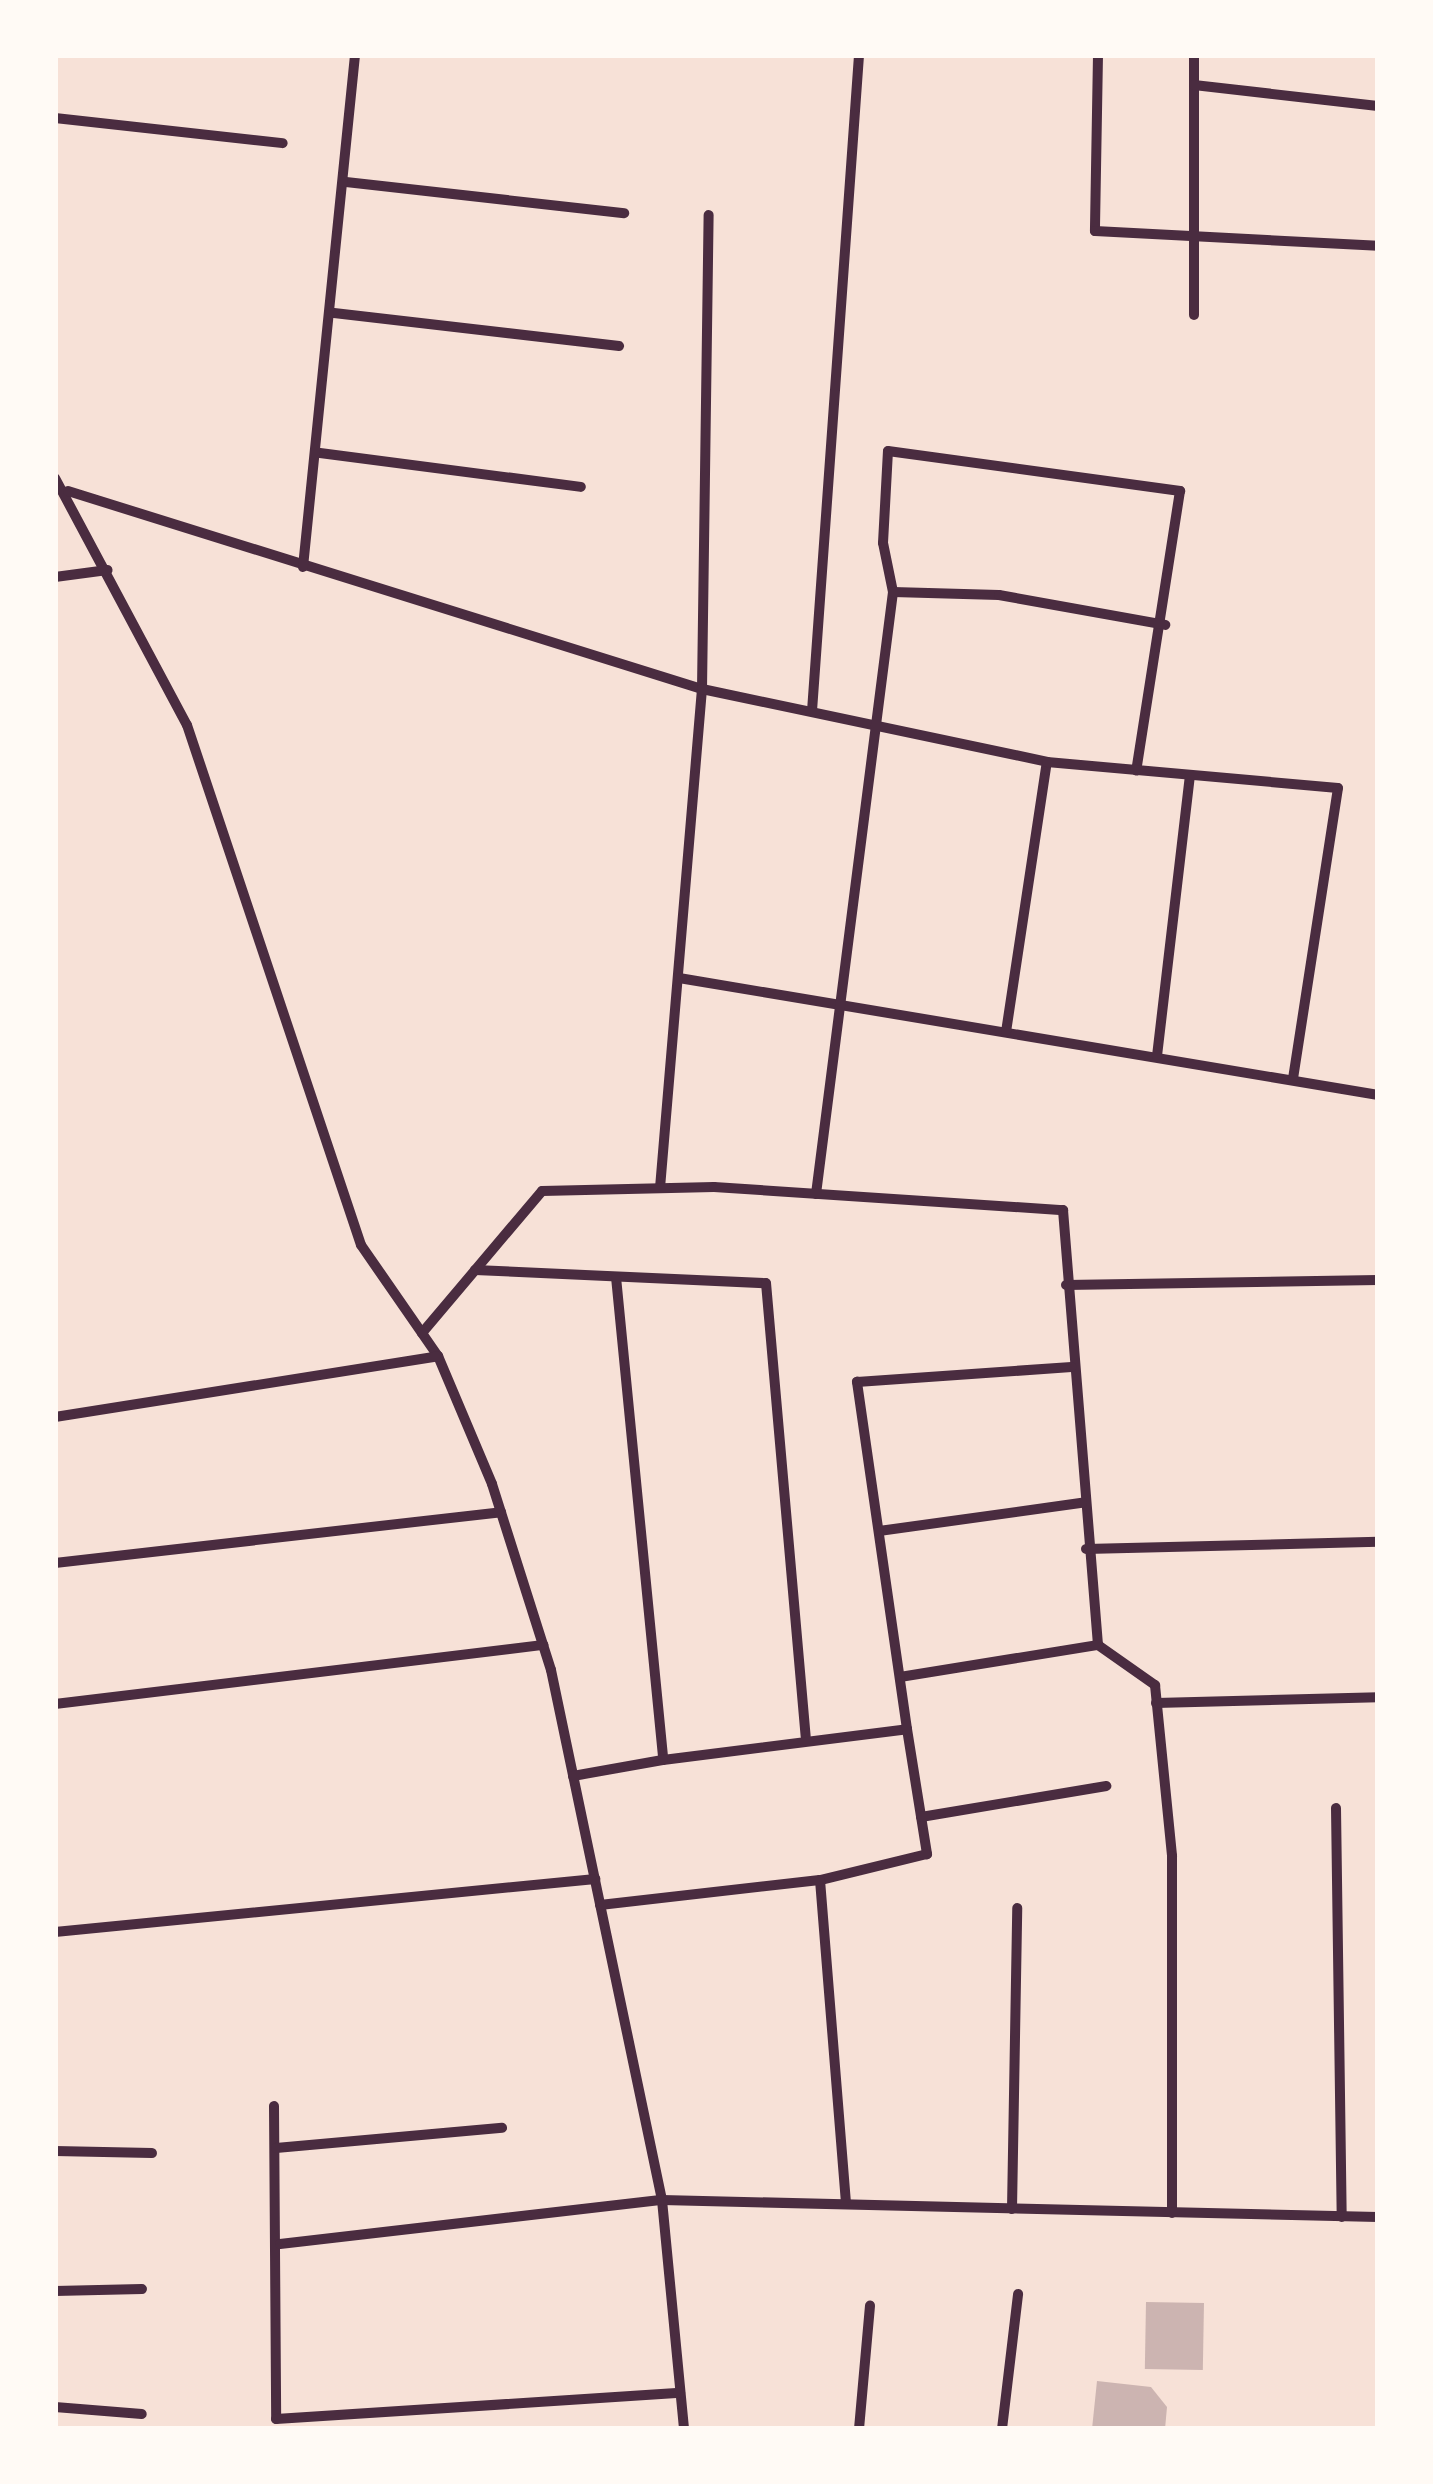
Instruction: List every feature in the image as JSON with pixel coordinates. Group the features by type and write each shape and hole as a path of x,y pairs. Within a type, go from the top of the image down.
{"street":[{"path":"303,566 320,453 355,55"},
{"path":"812,710 859,55"},
{"path":"1098,55 1095,230 1378,246"},
{"path":"1194,55 1194,315"},
{"path":"1194,85 1378,106"},
{"path":"55,118 282,143"},
{"path":"346,182 624,213"},
{"path":"660,1188 702,689 709,215"},
{"path":"334,313 619,346"},
{"path":"816,1194 881,722 892,592 883,543 888,451 1180,491 1166,625 1136,771"},
{"path":"320,453 582,487"},
{"path":"55,478 68,491 187,725 361,1245 438,1356 501,1512 543,1644 662,2200 684,2429"},
{"path":"68,491 702,689 881,722 1047,762 1338,788 1293,1080"},
{"path":"55,577 108,570"},
{"path":"892,592 999,596 1166,625"},
{"path":"1006,1032 1047,762"},
{"path":"1157,1056 1190,776"},
{"path":"678,978 1378,1095"},
{"path":"422,1332 542,1191 660,1188 1063,1210 1071,1367 1098,1645"},
{"path":"474,1270 766,1284 806,1736"},
{"path":"616,1277 663,1760"},
{"path":"1066,1286 1378,1280"},
{"path":"55,1417 438,1356"},
{"path":"600,1906 820,1880 927,1854 856,1382 1071,1367"},
{"path":"878,1531 1082,1503"},
{"path":"55,1563 501,1512"},
{"path":"1086,1549 1378,1542"},
{"path":"55,1704 543,1644"},
{"path":"900,1677 1098,1645 1155,1684 1172,1856 1172,2213"},
{"path":"1156,1703 1378,1698"},
{"path":"573,1776 806,1736 908,1730"},
{"path":"921,1817 1106,1786"},
{"path":"1336,1808 1342,2217"},
{"path":"55,1932 594,1879"},
{"path":"820,1880 846,2204"},
{"path":"1012,2209 1018,1908"},
{"path":"274,2106 280,2244 277,2424 680,2393"},
{"path":"276,2148 502,2128"},
{"path":"55,2151 152,2153"},
{"path":"280,2244 662,2200 1378,2218"},
{"path":"55,2291 142,2289"},
{"path":"1002,2429 1018,2294"},
{"path":"860,2429 870,2305"},
{"path":"55,2408 142,2414"}],"building":[{"path":"1146,2302 1204,2303 1203,2370 1145,2369"},
{"path":"1097,2381 1151,2387 1167,2407 1165,2429 1092,2429"}]}
